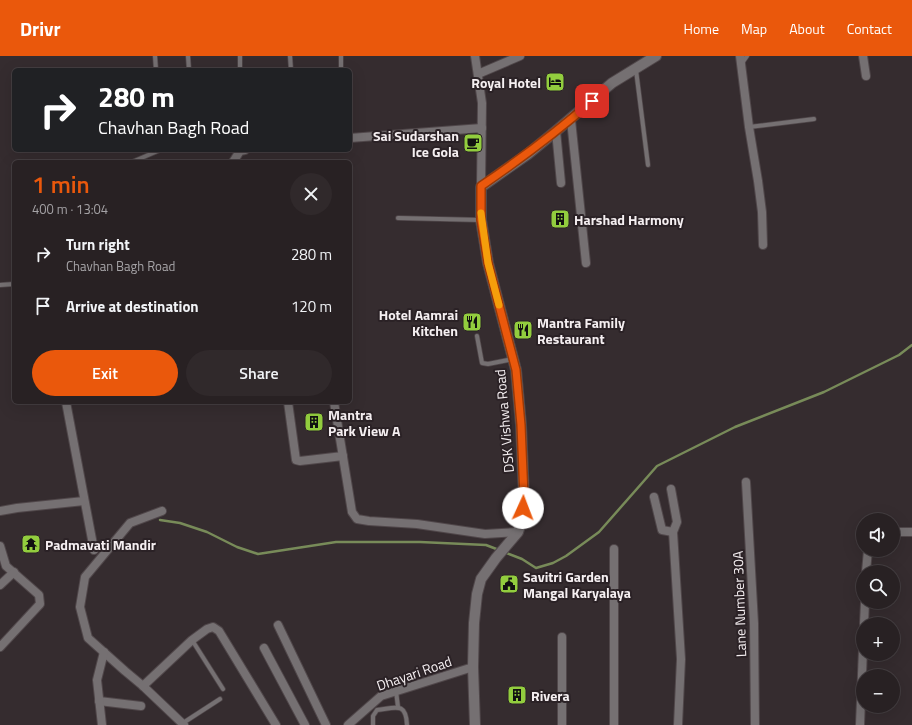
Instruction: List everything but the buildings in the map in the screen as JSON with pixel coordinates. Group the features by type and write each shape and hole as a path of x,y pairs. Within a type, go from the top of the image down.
{"street":[{"name":"DSK Vishwa Road","path":"475,56 482,103 481,220 488,263 516,370 519,395 524,497 522,520 515,536 496,558 481,579 477,594 474,622 473,667 475,725"},
{"path":"478,74 520,56"},
{"path":"481,186 528,154 571,120 612,83 656,56"},
{"path":"862,56 866,76"},
{"path":"741,60 749,127 762,212 763,245"},
{"path":"571,120 586,263"},
{"path":"352,138 482,128"},
{"path":"556,131 561,183"},
{"path":"66,404 94,550"},
{"path":"288,404 296,460 300,461 343,456"},
{"path":"334,404 352,512 357,519 417,524 485,534 515,536"},
{"name":"Lane Number 30A","path":"746,482 754,623 755,725"},
{"path":"671,489 677,522 673,532 681,659 678,725"},
{"path":"654,497 662,530 673,532"},
{"path":"0,511 84,500"},
{"path":"162,511 130,523 85,577 80,607 88,638 143,686 183,724"},
{"path":"900,532 912,532"},
{"path":"0,546 6,566 39,595 41,601 40,604 0,647"},
{"path":"614,549 614,725"},
{"path":"0,585 14,572"},
{"path":"278,625 326,725"},
{"path":"143,686 192,640 207,628 213,627 218,631 276,725"},
{"path":"562,637 562,725"},
{"path":"264,648 305,725"},
{"path":"102,725 97,680 104,652"},
{"path":"860,725 863,661"},
{"name":"Dhayari Road","path":"348,725 381,696 473,667"},
{"path":"99,701 141,706"}],"lane":[{"path":"155,56 156,68"},
{"path":"188,56 189,68"},
{"path":"240,56 240,68"},
{"path":"290,56 291,68"},
{"path":"341,56 341,68"},
{"path":"741,60 748,56"},
{"path":"636,68 648,165"},
{"path":"749,127 814,119"},
{"path":"137,160 155,152"},
{"path":"398,218 481,220"},
{"path":"0,284 12,284"},
{"path":"477,336 482,363 488,364 513,359"},
{"path":"192,640 224,689"},
{"path":"396,691 398,707"},
{"path":"183,724 220,699"},
{"path":"373,725 373,716 377,710 398,707 405,711 407,725"}],"waterway":[{"path":"504,552 522,559 536,568 553,563 566,556 599,532 657,466 735,427 824,392 899,355 912,345"},
{"path":"160,520 180,523 207,532 237,547 258,554 336,542 420,542 486,545 499,550"}],"slow traffic":[{"path":"481,213 488,263 499,305"}],"place":[{"name":"Royal Hotel","path":"555,82"},
{"name":"Sai Sudarshan Ice Gola","path":"473,143"},
{"name":"Harshad Harmony","path":"560,219"},
{"name":"Hotel Aamrai Kitchen","path":"472,322"},
{"name":"Mantra Family Restaurant","path":"523,330"},
{"name":"Mantra Park View A","path":"314,422"},
{"name":"Padmavati Mandir","path":"31,544"},
{"name":"Savitri Garden Mangal Karyalaya","path":"509,584"},
{"name":"Rivera","path":"517,695"}],"route":[{"path":"523,508 524,497 521,425 516,370 488,263 481,220 481,186 528,154 571,120 592,101"}]}
